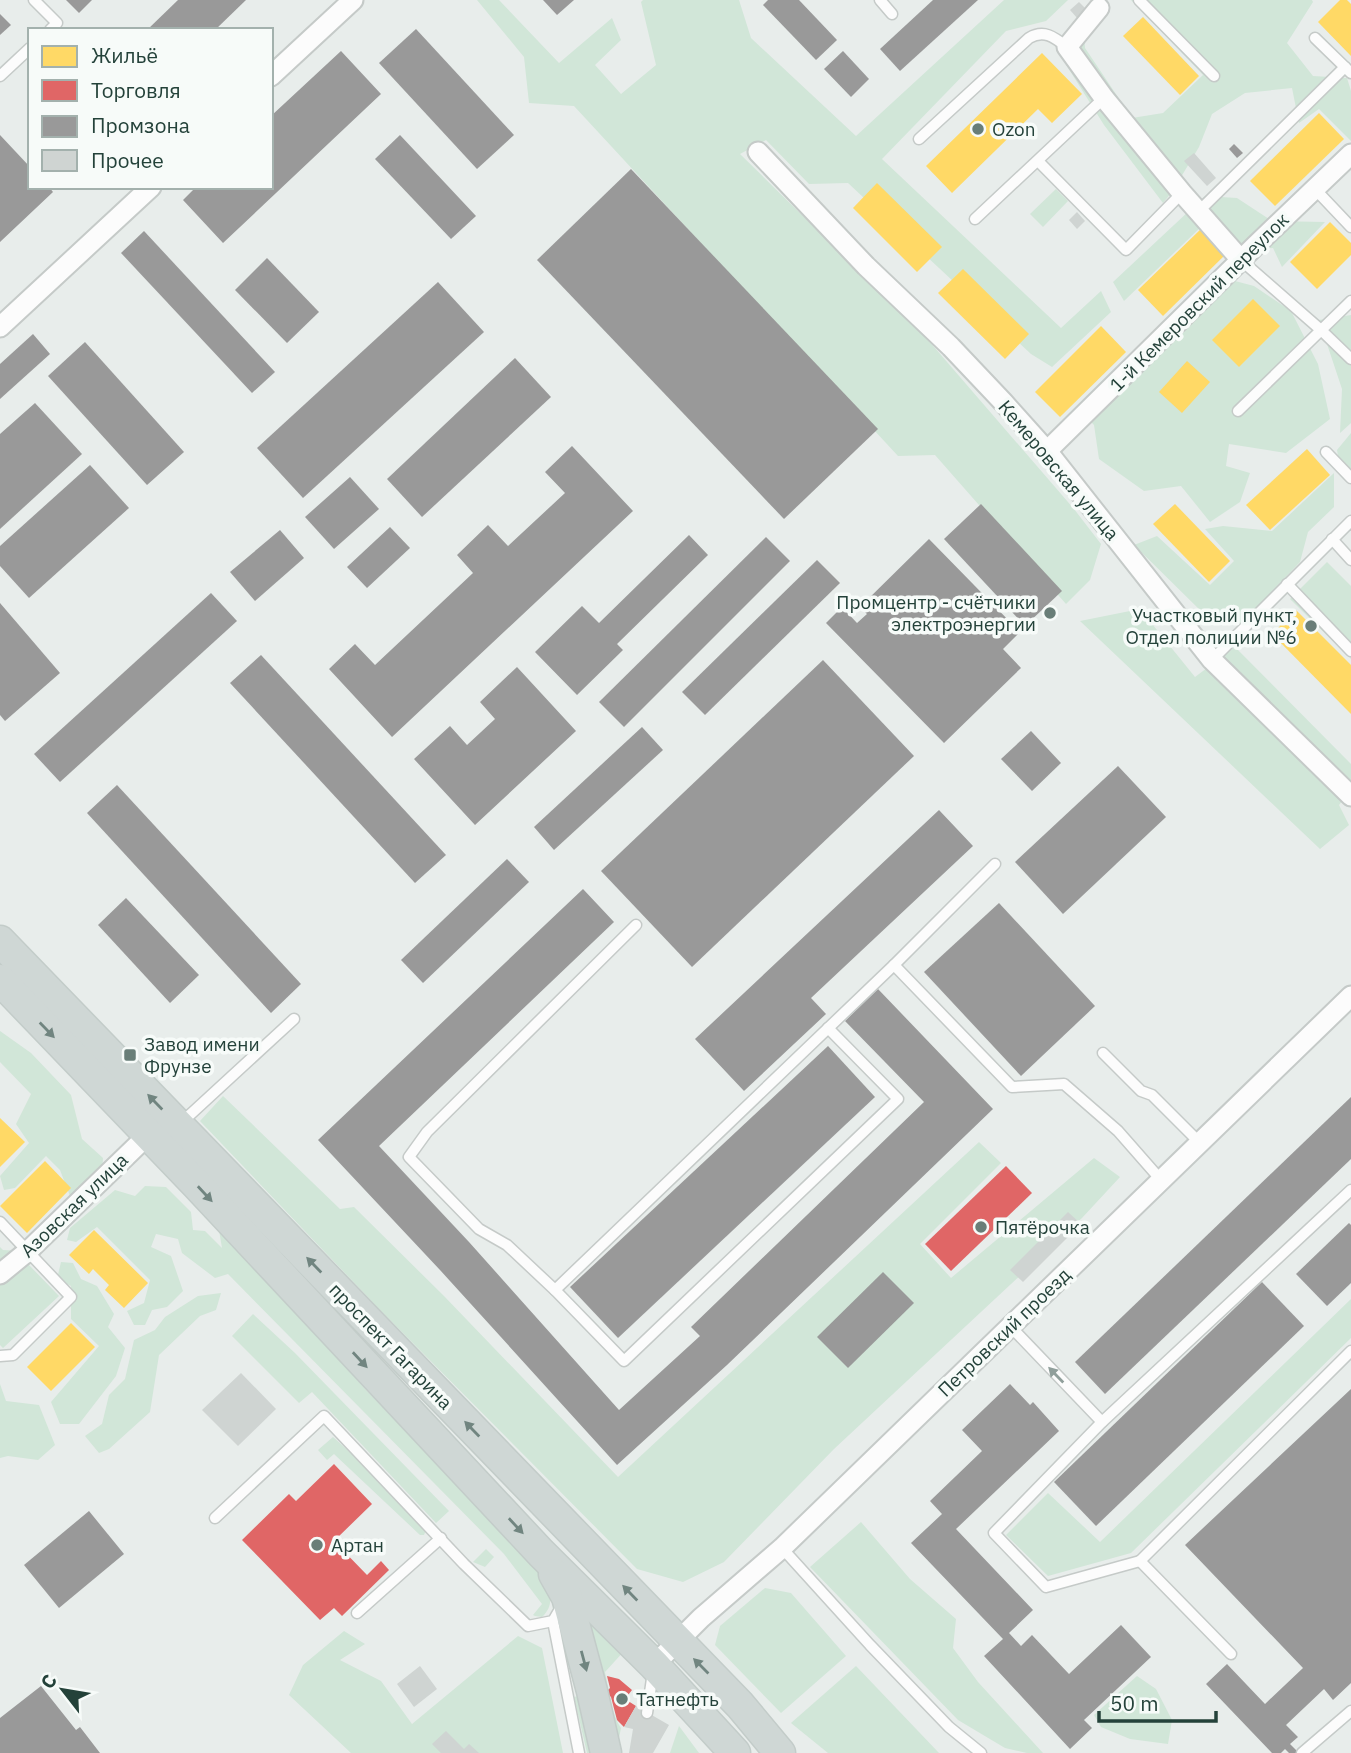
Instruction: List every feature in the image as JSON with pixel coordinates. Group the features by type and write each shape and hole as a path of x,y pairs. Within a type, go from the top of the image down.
{"main road":[{"name":"проспект Гагарина","path":"0,942 740,1705 780,1753"},
{"name":"проспект Гагарина","path":"0,981 541,1553 654,1665 735,1753"},
{"path":"541,1553 592,1691 606,1753"}],"street":[{"path":"273,74 353,0"},
{"path":"1100,3 1067,47 1104,98 1241,261"},
{"name":"Кемеровская улица","path":"758,152 866,266 951,347 1047,451 1212,660 1351,795"},
{"name":"1-й Кемеровский переулок","path":"1047,451 1351,153"},
{"path":"0,327 149,189"},
{"name":"Петровский проезд","path":"654,1665 701,1618 782,1548 1351,996"},
{"name":"Азовская улица","path":"0,1275 29,1251 148,1135"}],"lane":[{"path":"34,0 57,23 52,28"},
{"path":"880,0 892,13"},
{"path":"1139,0 1214,76"},
{"path":"919,139 1029,38 1036,34 1047,34 1067,47"},
{"path":"1199,211 1348,70 1315,38"},
{"path":"0,76 28,50"},
{"path":"975,219 1104,98"},
{"path":"1038,161 1126,250 1182,193"},
{"path":"1314,188 1351,227"},
{"path":"1241,261 1351,359"},
{"path":"1238,411 1351,301"},
{"path":"1326,452 1351,478"},
{"path":"1212,660 1351,521"},
{"path":"1332,539 1351,560"},
{"path":"1287,584 1351,651"},
{"path":"555,1290 894,965 995,864"},
{"path":"636,925 427,1132 409,1157 479,1229 507,1245 555,1290 624,1362 898,1099 828,1028"},
{"path":"894,965 1012,1087 1064,1084 1118,1131 1161,1180"},
{"path":"178,1126 294,1019"},
{"path":"1103,1053 1141,1091 1152,1095 1200,1143"},
{"path":"1351,1190 1102,1422 994,1533 1046,1587 1140,1561 1351,1351"},
{"path":"0,1222 71,1297 13,1355 0,1356"},
{"path":"1011,1327 1102,1422"},
{"path":"215,1518 324,1416 464,1564 528,1626 560,1609 579,1753"},
{"path":"357,1613 441,1538"},
{"path":"782,1548 949,1727 981,1753"},
{"path":"1140,1561 1231,1654"},
{"path":"647,1713 654,1665"},
{"path":"1302,1753 1351,1711"}],"green space":[{"path":"477,0 499,0 559,63 612,18 621,40 595,65 621,94 656,65 641,2 643,0 739,0 751,38 856,136 1004,0 1068,0 1046,21 1006,31 882,159 1061,328 1101,291 1111,312 1052,367 1031,354 848,183 809,184 766,140 740,154 922,333 1074,509 1101,544 1090,580 1066,604 935,455 898,456 574,106 529,103 524,57"},
{"path":"1131,0 1312,0 1287,43 1313,76 1347,78 1351,91 1351,141 1319,109 1299,123 1292,88 1245,93 1212,114 1199,147 1163,203 1104,125 1065,63 1068,35 1084,35 1085,48 1132,118 1163,113 1203,75"},
{"path":"1056,189 1068,201 1043,227 1030,214"},
{"path":"1205,196 1237,198 1272,221 1325,222 1282,267 1273,248 1229,250 1203,225 1124,301 1113,282"},
{"path":"1216,276 1254,286 1291,311 1318,364 1330,419 1286,453 1229,444 1226,466 1250,473 1240,502 1210,522 1181,486 1144,491 1099,459 1094,425 1079,409"},
{"path":"1351,315 1351,423 1340,433 1342,389 1319,320"},
{"path":"1351,433 1351,469 1338,456 1337,450"},
{"path":"1334,473 1334,507 1308,532 1300,562 1241,624 1204,614 1134,545 1157,536 1210,585 1234,561 1205,529 1223,526 1272,531"},
{"path":"1327,562 1351,586 1351,659 1290,599"},
{"path":"1140,609 1195,677 1235,647 1351,764 1351,790 1339,805 1349,825 1320,849 1080,621"},
{"path":"0,1031 31,1053 71,1095 82,1139 103,1158 101,1188 85,1203 70,1196 60,1170 46,1156 15,1188 4,1190 0,1176 29,1143 16,1124 31,1094 0,1062"},
{"path":"223,1096 340,1209 354,1207 444,1296 618,1477 979,1142 1001,1163 920,1244 951,1278 1094,1158 1120,1177 1082,1218 834,1449 724,1562 683,1582 637,1569 382,1312 200,1121"},
{"path":"145,1186 166,1187 191,1212 193,1230 205,1231 222,1248 219,1230 280,1292 366,1390 537,1567 550,1598 550,1605 542,1617 533,1615 542,1604 504,1554 228,1274 215,1278 182,1253 178,1239 156,1234 151,1247 171,1256 183,1291 167,1307 152,1310 145,1325 134,1325 127,1311 144,1303 150,1280 97,1227 76,1242 67,1240 70,1228 115,1190 135,1196"},
{"path":"0,1247 3,1250 20,1251 29,1265 59,1296 3,1348 0,1345"},
{"path":"61,1262 73,1263 81,1279 97,1286 114,1314 108,1327 125,1348 116,1376 79,1424 60,1424 51,1402 99,1346 71,1319 71,1286 57,1279"},
{"path":"221,1293 216,1310 200,1316 159,1355 150,1412 109,1449 99,1453 85,1436 102,1424 109,1395 125,1379 134,1340 155,1330 165,1317 198,1296"},
{"path":"1351,1299 1351,1338 1131,1553 1048,1576 1006,1535 1048,1493 1100,1542"},
{"path":"253,1314 295,1353 449,1511 436,1523 312,1392 299,1403 232,1336"},
{"path":"0,1384 6,1401 39,1405 55,1445 38,1460 8,1456 0,1458"},
{"path":"333,1437 361,1462 426,1530 424,1535 420,1535 334,1454 327,1460 318,1450"},
{"path":"861,1522 910,1579 956,1619 953,1648 978,1682 1043,1753 1005,1748 958,1720 810,1567"},
{"path":"486,1549 494,1557 485,1567 473,1562"},
{"path":"765,1588 791,1593 846,1656 781,1713 715,1645 720,1626"},
{"path":"576,1598 625,1650 605,1672 608,1688 604,1693 621,1728 616,1753"},
{"path":"344,1631 365,1644 340,1660 381,1681 412,1724 518,1636 542,1648 563,1753 351,1753 289,1695 303,1665"},
{"path":"856,1666 939,1753 828,1753 791,1723"},
{"path":"1137,1676 1156,1689 1172,1720 1168,1744 1130,1739 1101,1727 1094,1715"},
{"path":"583,1695 595,1753 587,1753 574,1697"},
{"path":"679,1726 699,1753 670,1753"}],"building: Жильё":[{"path":"1340,0 1347,0 1351,4 1351,56 1318,22"},
{"path":"1143,17 1199,76 1180,95 1123,36"},
{"path":"1042,53 1082,94 1052,123 1038,109 952,193 926,166"},
{"path":"1319,113 1344,139 1275,206 1250,181"},
{"path":"877,183 942,247 917,272 853,208"},
{"path":"1330,222 1351,243 1351,255 1317,289 1290,262"},
{"path":"1202,228 1227,253 1163,316 1138,290"},
{"path":"963,269 1029,334 1005,359 938,293"},
{"path":"1253,299 1280,326 1239,367 1212,340"},
{"path":"1101,326 1126,352 1060,417 1035,392"},
{"path":"1187,361 1210,382 1182,413 1159,392"},
{"path":"1307,449 1330,475 1270,530 1246,505"},
{"path":"1175,504 1230,561 1209,582 1153,524"},
{"path":"1296,610 1351,665 1351,714 1272,634"},
{"path":"0,1118 25,1142 0,1167"},
{"path":"45,1161 71,1188 27,1233 0,1206"},
{"path":"94,1230 148,1283 124,1308 105,1290 109,1285 93,1269 89,1274 69,1255"},
{"path":"71,1323 95,1347 51,1391 27,1367"}],"building: Торговля":[{"path":"1006,1166 1032,1193 951,1271 925,1244"},
{"path":"334,1464 372,1504 334,1541 367,1575 381,1561 389,1570 342,1616 334,1608 320,1620 242,1540 289,1494 296,1501"},
{"path":"607,1676 619,1679 632,1690 625,1699 636,1706 624,1727 617,1720 611,1697 606,1692 610,1688"}],"building: Промзона":[{"path":"66,0 92,0 79,13"},
{"path":"178,0 246,0 217,28 149,28"},
{"path":"543,0 574,0 557,15"},
{"path":"768,0 799,0 837,40 816,60 763,5"},
{"path":"933,0 978,0 900,71 880,49"},
{"path":"0,14 11,25 0,35"},
{"path":"416,29 514,135 477,169 379,63"},
{"path":"341,51 381,94 223,243 183,200 194,189 273,189 273,114"},
{"path":"843,51 869,79 851,97 824,69"},
{"path":"0,135 28,165 28,189 51,189 53,192 0,242"},
{"path":"400,135 476,216 451,239 375,159"},
{"path":"1234,144 1243,153 1237,158 1229,149"},
{"path":"631,169 878,429 784,519 537,260"},
{"path":"144,231 275,372 252,393 121,253"},
{"path":"267,258 319,312 287,343 235,290"},
{"path":"438,282 484,332 303,498 257,448"},
{"path":"33,334 50,354 0,399 0,364"},
{"path":"85,342 184,452 147,485 48,376"},
{"path":"515,358 551,397 422,517 387,479"},
{"path":"35,403 82,454 0,529 0,434"},
{"path":"572,446 633,511 392,737 329,669 355,644 375,665 473,573 457,555 488,525 508,546 565,493 545,472"},
{"path":"90,465 129,508 29,598 0,566 0,546"},
{"path":"350,477 379,509 334,549 305,517"},
{"path":"981,504 1062,591 1025,626 944,539"},
{"path":"390,527 410,548 367,588 347,567"},
{"path":"280,530 304,558 255,601 230,572"},
{"path":"689,535 708,555 617,644 623,650 577,695 535,652 582,606 599,623"},
{"path":"766,537 790,561 624,727 599,702"},
{"path":"929,539 1020,632 1003,649 1021,668 944,743 826,623 842,607 857,623 867,614 860,607"},
{"path":"817,560 840,583 705,715 682,692"},
{"path":"211,593 237,621 60,782 34,754"},
{"path":"0,603 60,673 5,721 0,715"},
{"path":"261,655 446,855 415,883 230,683"},
{"path":"823,660 914,756 692,967 601,871"},
{"path":"517,667 576,731 475,825 414,759 450,726 467,745 495,719 480,702"},
{"path":"642,727 663,750 554,850 534,827"},
{"path":"1031,731 1061,763 1032,791 1001,759"},
{"path":"1118,766 1166,817 1063,914 1015,862"},
{"path":"117,785 301,984 271,1013 87,813"},
{"path":"939,810 973,846 811,998 826,1014 744,1091 695,1039"},
{"path":"507,859 529,882 423,983 401,960"},
{"path":"583,889 614,922 379,1146 619,1410 700,1336 691,1327 924,1102 845,1021 878,989 993,1109 727,1365 617,1465 318,1140"},
{"path":"126,898 199,975 170,1003 98,925"},
{"path":"999,903 1095,1006 1021,1076 924,972"},
{"path":"828,1046 875,1097 618,1338 570,1287"},
{"path":"1351,1097 1351,1159 1105,1394 1075,1362"},
{"path":"1349,1223 1351,1283 1327,1306 1296,1274"},
{"path":"883,1272 914,1303 848,1368 817,1337"},
{"path":"1262,1282 1304,1326 1096,1526 1054,1482"},
{"path":"1010,1384 1030,1405 1033,1402 1059,1431 956,1529 1033,1610 1009,1633 1021,1646 1032,1635 1069,1674 1121,1625 1151,1657 1084,1720 1092,1728 1070,1749 984,1656 1003,1639 911,1543 942,1514 930,1501 982,1451 962,1430"},
{"path":"1351,1389 1351,1683 1333,1700 1324,1689 1286,1725 1298,1737 1290,1744 1297,1753 1289,1753 1285,1749 1281,1753 1272,1753 1206,1684 1227,1664 1265,1704 1303,1668 1185,1545"},
{"path":"89,1511 124,1554 59,1608 24,1565"},
{"path":"41,1686 76,1730 80,1727 100,1753 0,1753 0,1718"}],"building: Прочее":[{"path":"1079,2 1087,10 1078,19 1070,10"},
{"path":"1194,153 1216,178 1207,186 1184,161"},
{"path":"1077,212 1085,221 1077,229 1069,220"},
{"path":"1068,1212 1081,1224 1023,1282 1010,1270"},
{"path":"241,1373 276,1409 238,1446 202,1410"},
{"path":"420,1666 437,1689 414,1707 397,1684"},
{"path":"636,1706 669,1725 653,1753 629,1753 633,1729 624,1727"},
{"path":"446,1731 464,1749 469,1744 479,1753 441,1753 432,1744"}],"place":[{"name":"Ozon","path":"978,129"},
{"name":"Промцентр - счётчики электроэнергии","path":"1050,613"},
{"name":"Участковый пункт, Отдел полиции №6","path":"1311,626"},
{"name":"Завод имени Фрунзе","path":"130,1055"},
{"name":"Пятёрочка","path":"981,1227"},
{"name":"Артан","path":"317,1545"},
{"name":"Татнефть","path":"622,1699"}]}
